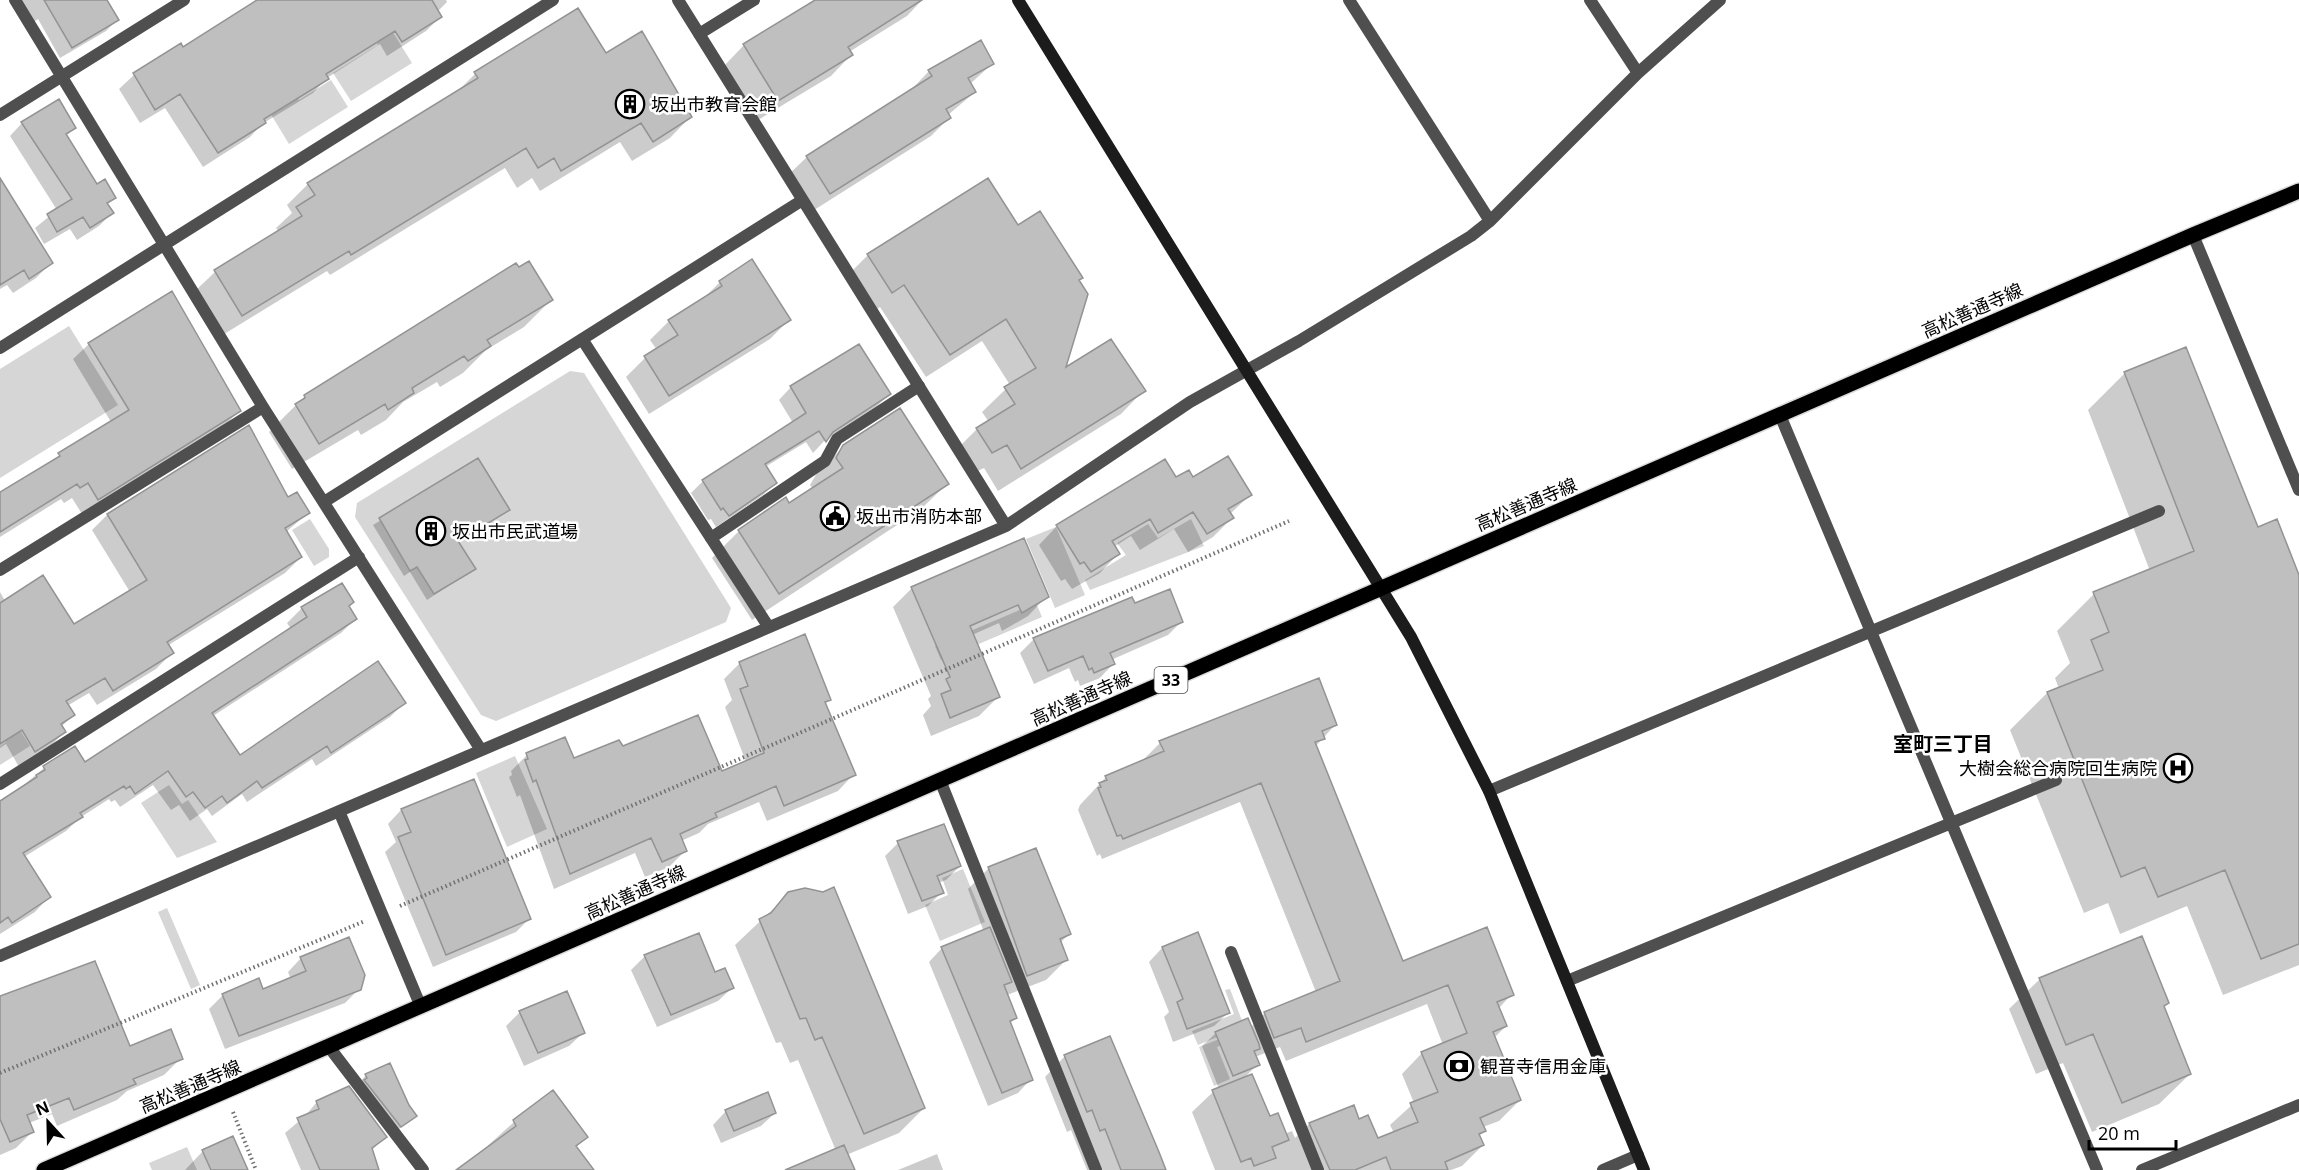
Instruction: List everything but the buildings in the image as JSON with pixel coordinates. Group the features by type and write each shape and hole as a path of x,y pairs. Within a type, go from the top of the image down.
{"main road":[{"name":"高松善通寺線","path":"48,1169 2193,235 2299,191"}],"street":[{"path":"15,0 263,407 481,750"},
{"path":"0,115 184,0"},
{"path":"0,348 553,0"},
{"path":"678,0 801,201 1006,526"},
{"path":"699,34 754,0"},
{"path":"1018,0 1411,637 1488,790 1644,1170"},
{"path":"1349,0 1490,221"},
{"path":"1590,0 1638,73"},
{"path":"0,956 1006,526 1190,402 1299,341 1490,221 1638,73 1720,0"},
{"path":"324,502 801,201"},
{"path":"2193,235 2299,490"},
{"path":"582,339 768,626"},
{"path":"711,538 825,461 837,438 919,386"},
{"path":"0,570 263,407"},
{"path":"1780,415 2097,1170"},
{"path":"1488,790 2159,511"},
{"path":"0,784 359,557"},
{"path":"940,780 1096,1170"},
{"path":"1567,981 2056,780"},
{"path":"339,811 421,1007"},
{"path":"1231,952 1318,1170"},
{"path":"329,1047 423,1170"},
{"path":"2142,1170 2299,1105"},
{"path":"1603,1170 1638,1155"}],"path":[{"path":"0,1072 382,914 1289,521"},
{"path":"225,1092 256,1170"}],"shaded area":[{"path":"389,26 412,63 351,101 333,73 378,45 373,35"},
{"path":"331,80 348,107 289,144 264,103 295,94 299,100"},
{"path":"69,326 118,405 0,478 0,369"},
{"path":"570,371 584,373 731,608 726,622 496,721 481,715 355,517 357,503"},
{"path":"310,519 329,549 329,557 314,566 292,530"},
{"path":"1191,519 1204,546 1090,590 1085,580 1126,555 1117,543 1148,524 1158,538"},
{"path":"1056,527 1085,595 1055,608 1026,539"},
{"path":"1036,603 1042,617 941,660 935,646"},
{"path":"15,722 30,746 0,765 0,746 6,742 0,731"},
{"path":"515,756 547,829 507,847 476,773"},
{"path":"169,785 182,804 188,800 217,842 177,858 141,803"},
{"path":"963,869 985,922 940,941 925,905 948,895 942,878"},
{"path":"167,908 200,985 191,989 158,912"},
{"path":"1230,989 1244,1026 1198,1045 1192,1031 1234,1014 1225,990"},
{"path":"1245,1029 1248,1034 1217,1047 1230,1079 1214,1086 1199,1047"},
{"path":"187,1147 197,1170 152,1170 149,1163"}],"place":[{"name":"坂出市教育会館","path":"630,104"},
{"name":"坂出市消防本部","path":"835,516"},
{"name":"坂出市民武道場","path":"431,531"},
{"name":"大樹会総合病院回生病院","path":"2178,768"},
{"name":"観音寺信用金庫","path":"1459,1066"}],"district":[{"name":"室町三丁目","path":"1943,743"}]}
